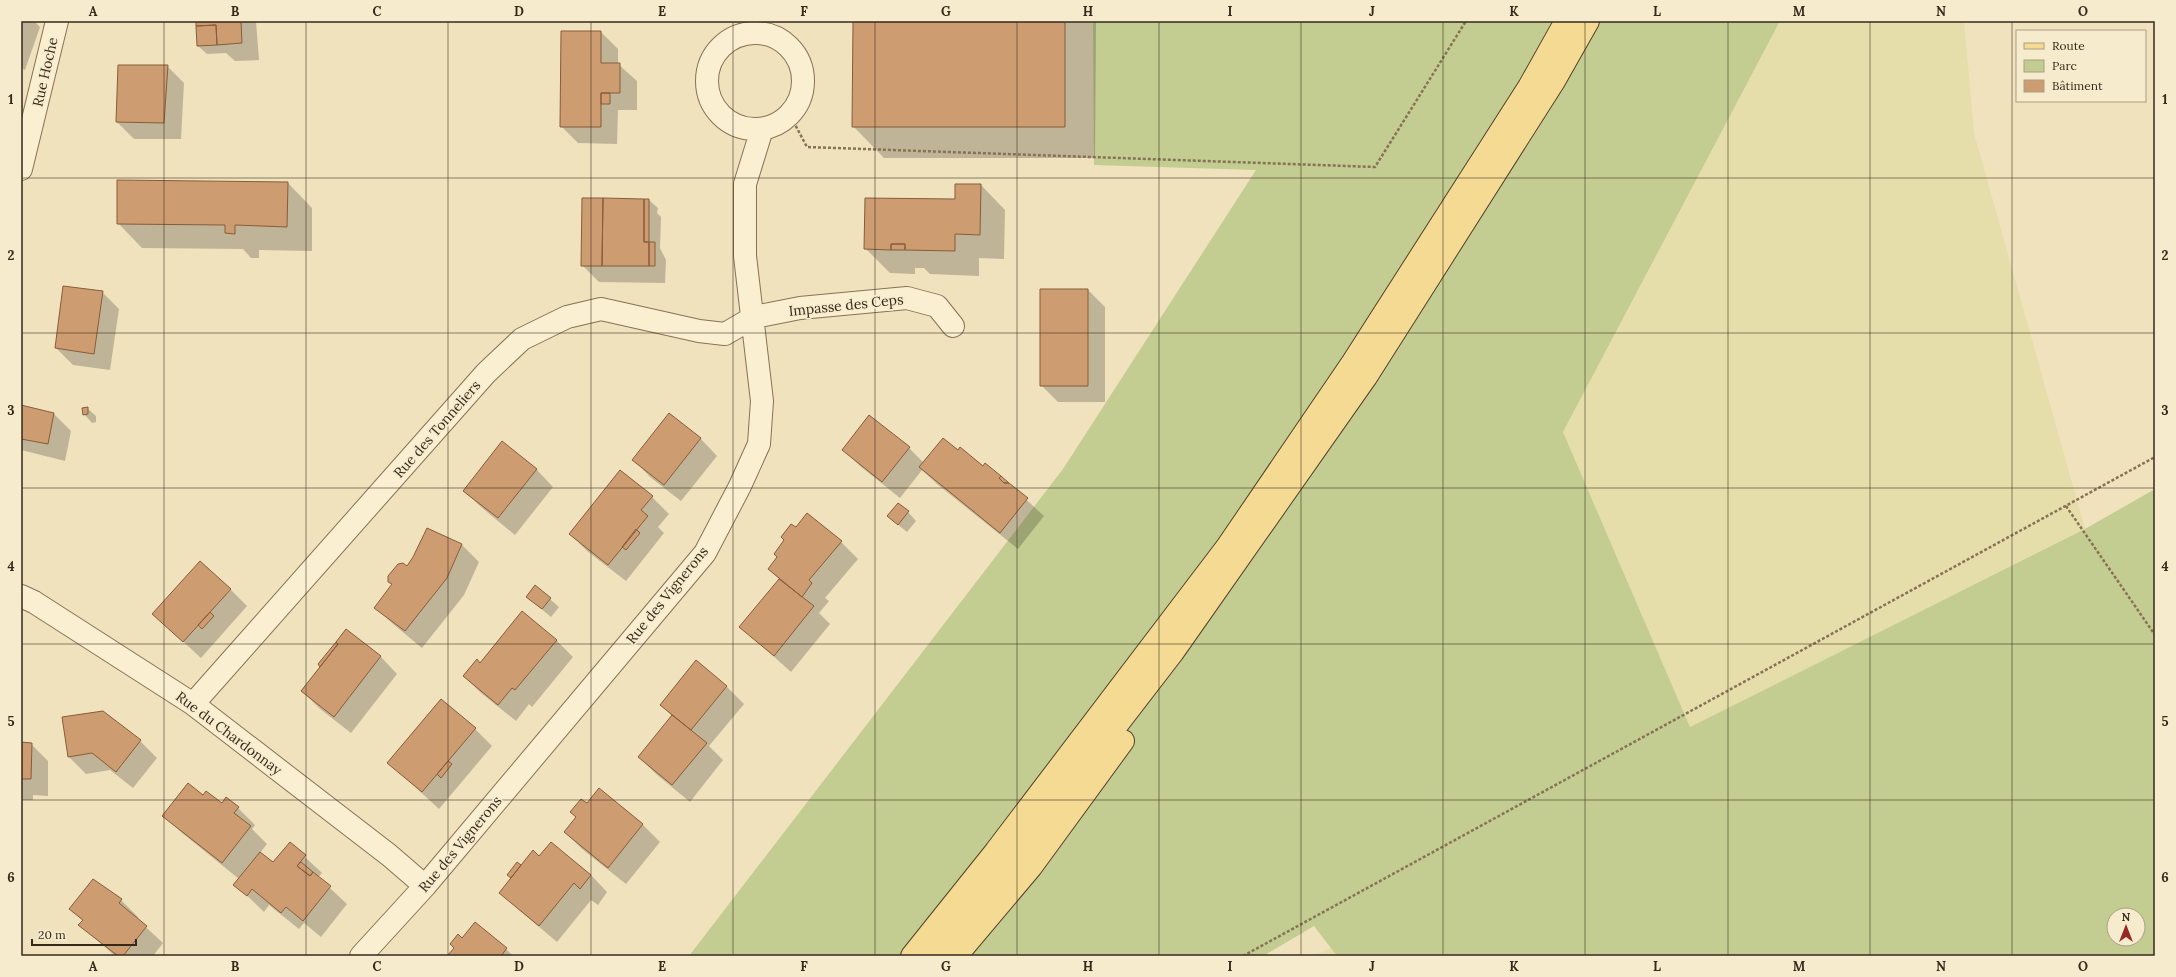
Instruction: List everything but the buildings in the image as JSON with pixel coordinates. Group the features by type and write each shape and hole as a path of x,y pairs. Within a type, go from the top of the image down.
{"main road":[{"path":"912,956 1001,845 1227,547 1353,362 1529,87 1566,21"},
{"path":"934,956 979,904 1173,652 1366,376 1554,81 1588,21"},
{"path":"956,956 1031,867 1155,696 1173,652"}],"street":[{"name":"Rue Hoche","path":"21,169 25,133 57,21"},
{"path":"779,29 800,65 803,75 802,92 789,115 775,125 762,129 745,128 728,122 719,114 710,99 706,78 712,57 722,45 736,36 779,29"},
{"name":"Rue des Vignerons","path":"361,956 425,886 705,553 740,486 759,444 762,401 754,317 745,256 744,184 762,129"},
{"name":"Impasse des Ceps","path":"754,317 800,308 907,298 937,306 953,326"},
{"name":"Rue des Tonneliers","path":"193,704 486,373 522,340 567,317 601,309 698,331 725,334 754,317"},
{"name":"Rue du Chardonnay","path":"21,596 34,602 193,704 389,855 425,886"}],"path":[{"path":"789,115 807,147 1375,167 1466,21"},
{"path":"1243,956 2155,457"},
{"path":"2066,506 2155,635"}],"shaded area":[{"path":"1780,21 1964,21 1974,133 2085,529 1690,727 1563,432"},
{"path":"1331,948 1337,956 1314,956"}],"green space":[{"path":"1093,21 1780,21 1563,432 1690,727 2085,529 2155,489 2155,956 1337,956 1314,926 1263,956 689,956 1063,469 1256,170 1094,165"}]}
